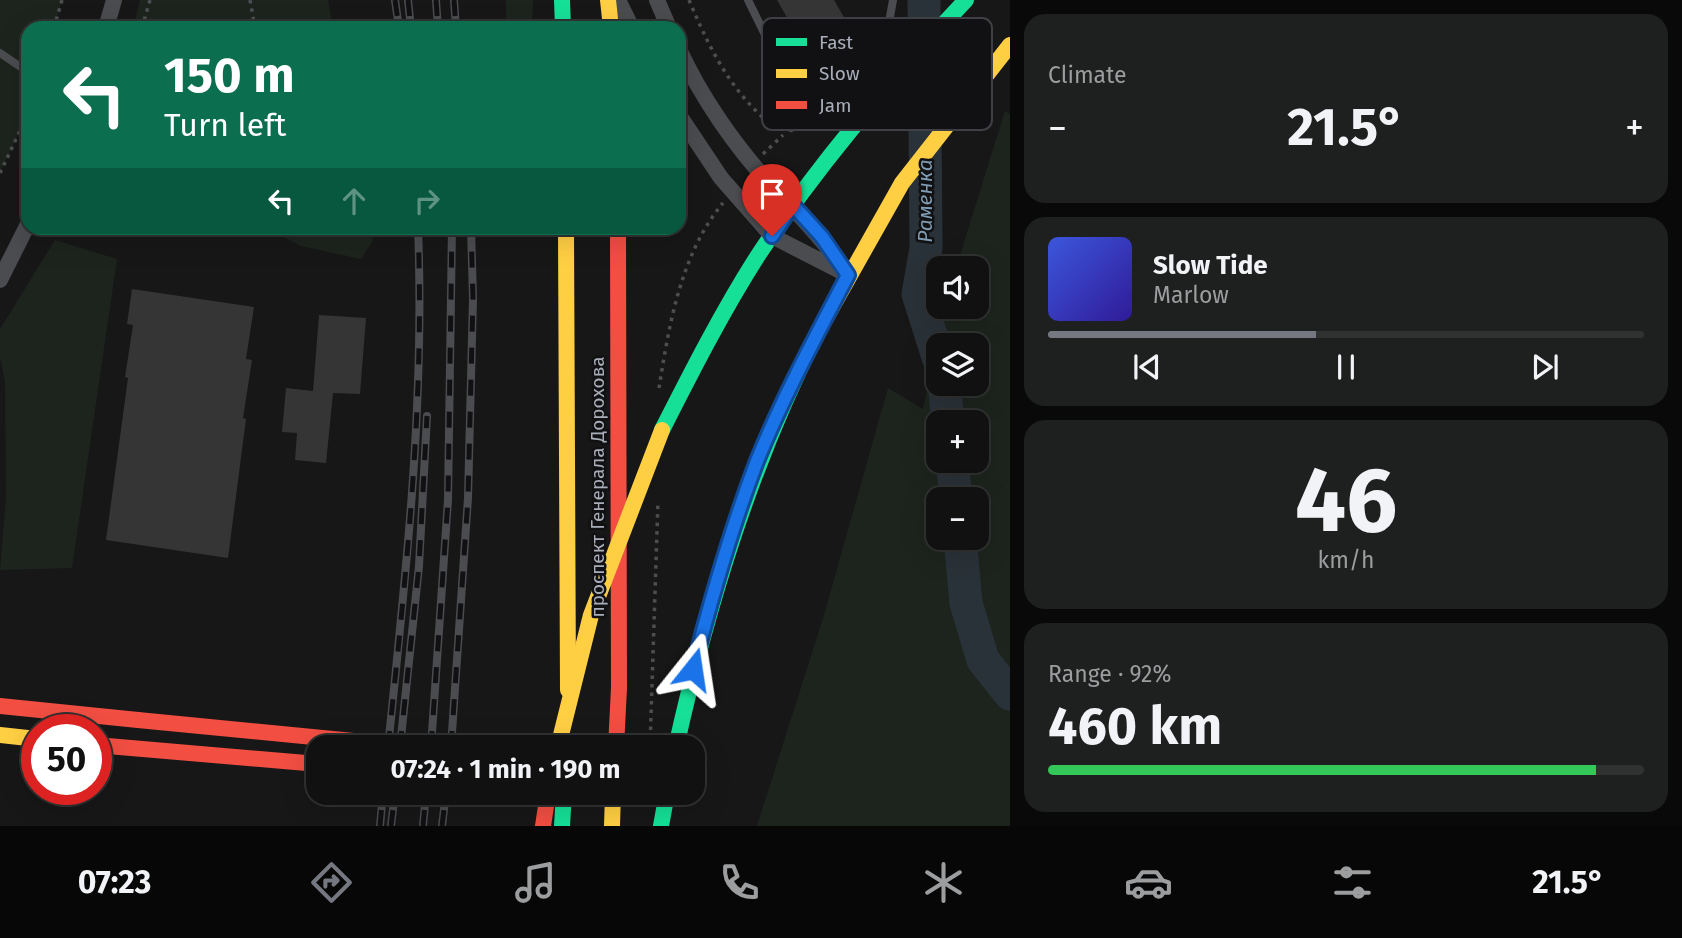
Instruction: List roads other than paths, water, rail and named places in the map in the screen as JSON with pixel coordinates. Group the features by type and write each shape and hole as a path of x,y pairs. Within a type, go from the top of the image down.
{"main road":[{"path":"562,0 563,21"},
{"path":"608,0 610,21"},
{"path":"949,18 966,0"},
{"path":"992,68 1010,45"},
{"path":"561,735 591,615 662,430 732,299 793,205 848,130"},
{"path":"679,735 716,582 757,461 801,364 848,275 906,177 943,130"},
{"name":"проспект Генерала Дорохова","path":"566,235 566,735"},
{"name":"проспект Генерала Дорохова","path":"617,735 619,688 618,235"},
{"path":"0,706 306,736"},
{"path":"0,735 21,737"},
{"path":"112,747 306,763"},
{"path":"543,826 546,805"},
{"path":"562,826 563,805"},
{"path":"612,826 613,805"},
{"path":"661,826 664,805"}],"street":[{"path":"108,21 114,0"},
{"path":"618,0 628,21"},
{"path":"657,0 666,21"},
{"path":"686,62 723,123 770,184 822,237 848,275"},
{"path":"686,126 721,178 772,236 848,275"},
{"path":"0,280 22,235"}],"lane":[{"path":"748,0 762,28"},
{"path":"890,18 893,0"},
{"path":"0,53 21,67"}],"waterway":[{"name":"Раменка","path":"924,0 924,18"},
{"name":"Раменка","path":"925,130 926,248 918,294 930,333"},
{"name":"Раменка","path":"945,396 947,410"},
{"name":"Раменка","path":"953,473 955,487"},
{"name":"Раменка","path":"961,550 966,603 983,660 1010,694"}],"railway":[{"path":"395,0 398,21"},
{"path":"408,0 410,21"},
{"path":"436,0 438,21"},
{"path":"454,0 456,21"},
{"path":"389,735 416,423 419,358 418,235"},
{"path":"432,735 448,500 452,235"},
{"path":"452,735 468,498 473,298 471,235"},
{"path":"401,735 419,566 427,416"},
{"path":"380,826 382,805"},
{"path":"391,826 394,805"},
{"path":"423,826 425,805"},
{"path":"442,826 445,805"}]}
